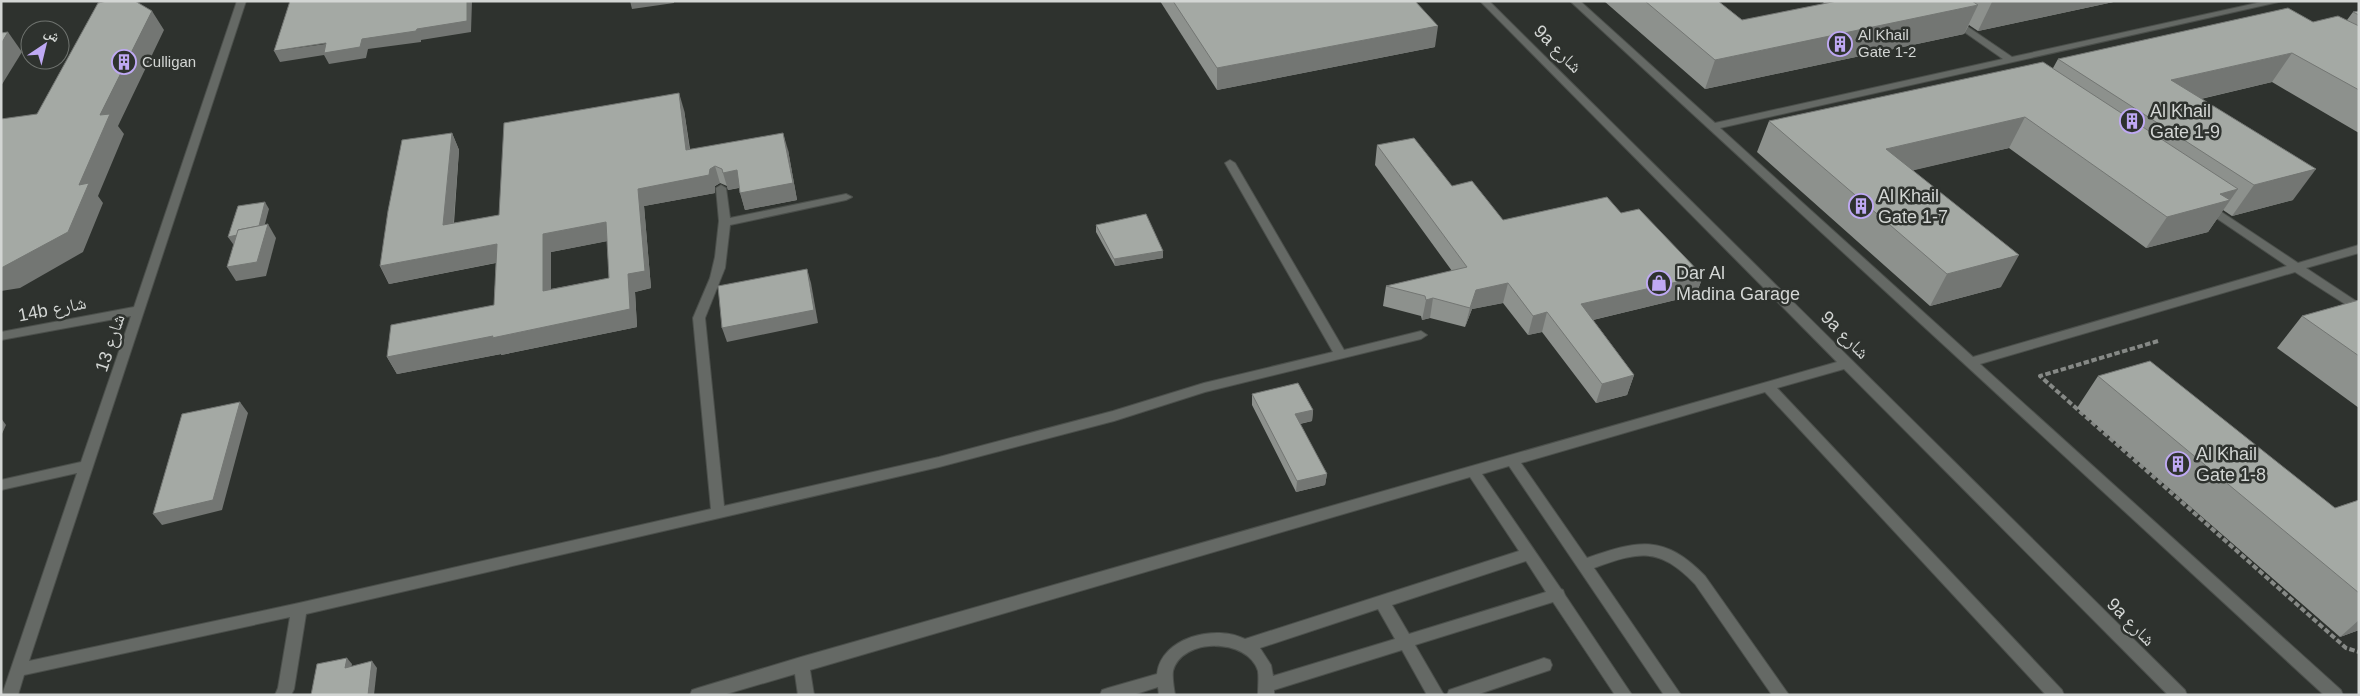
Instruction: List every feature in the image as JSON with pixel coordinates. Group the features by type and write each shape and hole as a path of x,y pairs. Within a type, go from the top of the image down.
{"street":[{"name":"شارع 13","path":"10,695 242,1"},
{"name":"9a شارع","path":"1484,1 2179,695"},
{"path":"1574,1 2335,695"},
{"path":"1924,1 2010,60"},
{"path":"1712,128 2254,4 2279,1"},
{"path":"2254,4 2275,15"},
{"path":"1994,63 2010,74"},
{"path":"1230,163 1340,354"},
{"path":"718,513 699,318 701,306 716,276 724,222 725,204 721,188"},
{"path":"724,222 846,197"},
{"path":"2198,201 2359,309"},
{"path":"1970,362 2359,249"},
{"name":"14b شارع","path":"1,336 139,310"},
{"path":"18,670 299,609 1020,442 1204,388 1421,335"},
{"path":"698,695 715,692 801,664 1848,364"},
{"path":"1768,387 2056,695"},
{"path":"1512,460 1672,695"},
{"path":"1,485 87,466"},
{"path":"1473,471 1558,594 1624,695"},
{"path":"1584,565 1638,548 1663,552 1678,559 1690,568 1700,580 1781,695"},
{"path":"1245,646 1529,554"},
{"path":"1108,695 1165,687 1168,663 1178,650 1193,641 1210,638 1228,639 1245,646 1257,656 1265,670 1267,690 1405,642 1558,594"},
{"path":"1382,602 1436,695"},
{"path":"283,695 286,689 299,609"},
{"path":"801,664 806,695"},
{"path":"1455,695 1544,666"}],"path":[{"path":"2158,341 2040,376 2346,648 2359,652"}],"building":[{"path":"107,1 135,1 152,11 100,115 110,114 79,185 89,183 68,232 1,268 1,119 37,114 61,70 70,70 70,54 98,3"},
{"path":"290,1 467,1 467,21 362,39 360,47 324,53 326,43 274,51"},
{"path":"1173,1 1415,1 1438,26 1217,68"},
{"path":"1645,1 1718,1 1742,20 1837,1 1972,1 1978,5 1715,60"},
{"path":"2288,8 2313,22 2338,16 2359,26 2359,90 2292,53 2171,80 2316,169 2254,185 2058,59"},
{"path":"8,32 1,44 1,33"},
{"path":"2043,62 2238,189 2220,194 2230,200 2167,217 2025,117 1886,149 2019,255 1947,274 1769,121"},
{"path":"679,93 686,150 783,133 793,183 740,193 737,170 723,173 722,169 715,166 710,169 709,175 638,189 645,271 628,274 630,309 492,338 493,336 387,357 391,325 494,305 497,244 380,266 388,211 402,140 452,133 443,225 499,215 504,123","holes":["606,222 609,278 543,291 543,234"]},
{"path":"1414,138 1452,186 1472,181 1503,220 1607,197 1621,213 1639,209 1703,276 1581,304 1634,375 1602,384 1547,312 1533,316 1508,283 1476,290 1470,308 1433,298 1426,300 1425,296 1386,286 1467,267 1377,145"},
{"path":"265,202 259,226 238,230 237,235 228,237 238,206"},
{"path":"1146,214 1163,251 1114,259 1096,225"},
{"path":"268,224 257,262 227,267 238,230"},
{"path":"807,269 814,310 722,328 718,286"},
{"path":"2359,300 2359,356 2302,316"},
{"path":"2150,361 2335,508 2359,500 2359,593 2098,376"},
{"path":"1298,383 1313,410 1295,414 1327,474 1297,481 1252,394"},
{"path":"240,402 213,500 153,514 182,414"},
{"path":"347,658 345,668 372,661 368,695 311,695 317,664"}],"place":[{"name":"Al Khail Gate 1-2","path":"1840,44"},
{"name":"Culligan","path":"124,62"},
{"name":"Al Khail Gate 1-9","path":"2132,121"},
{"name":"Al Khail Gate 1-7","path":"1861,206"},
{"name":"Dar Al Madina Garage","path":"1659,283"},
{"name":"Al Khail Gate 1-8","path":"2178,464"}]}
